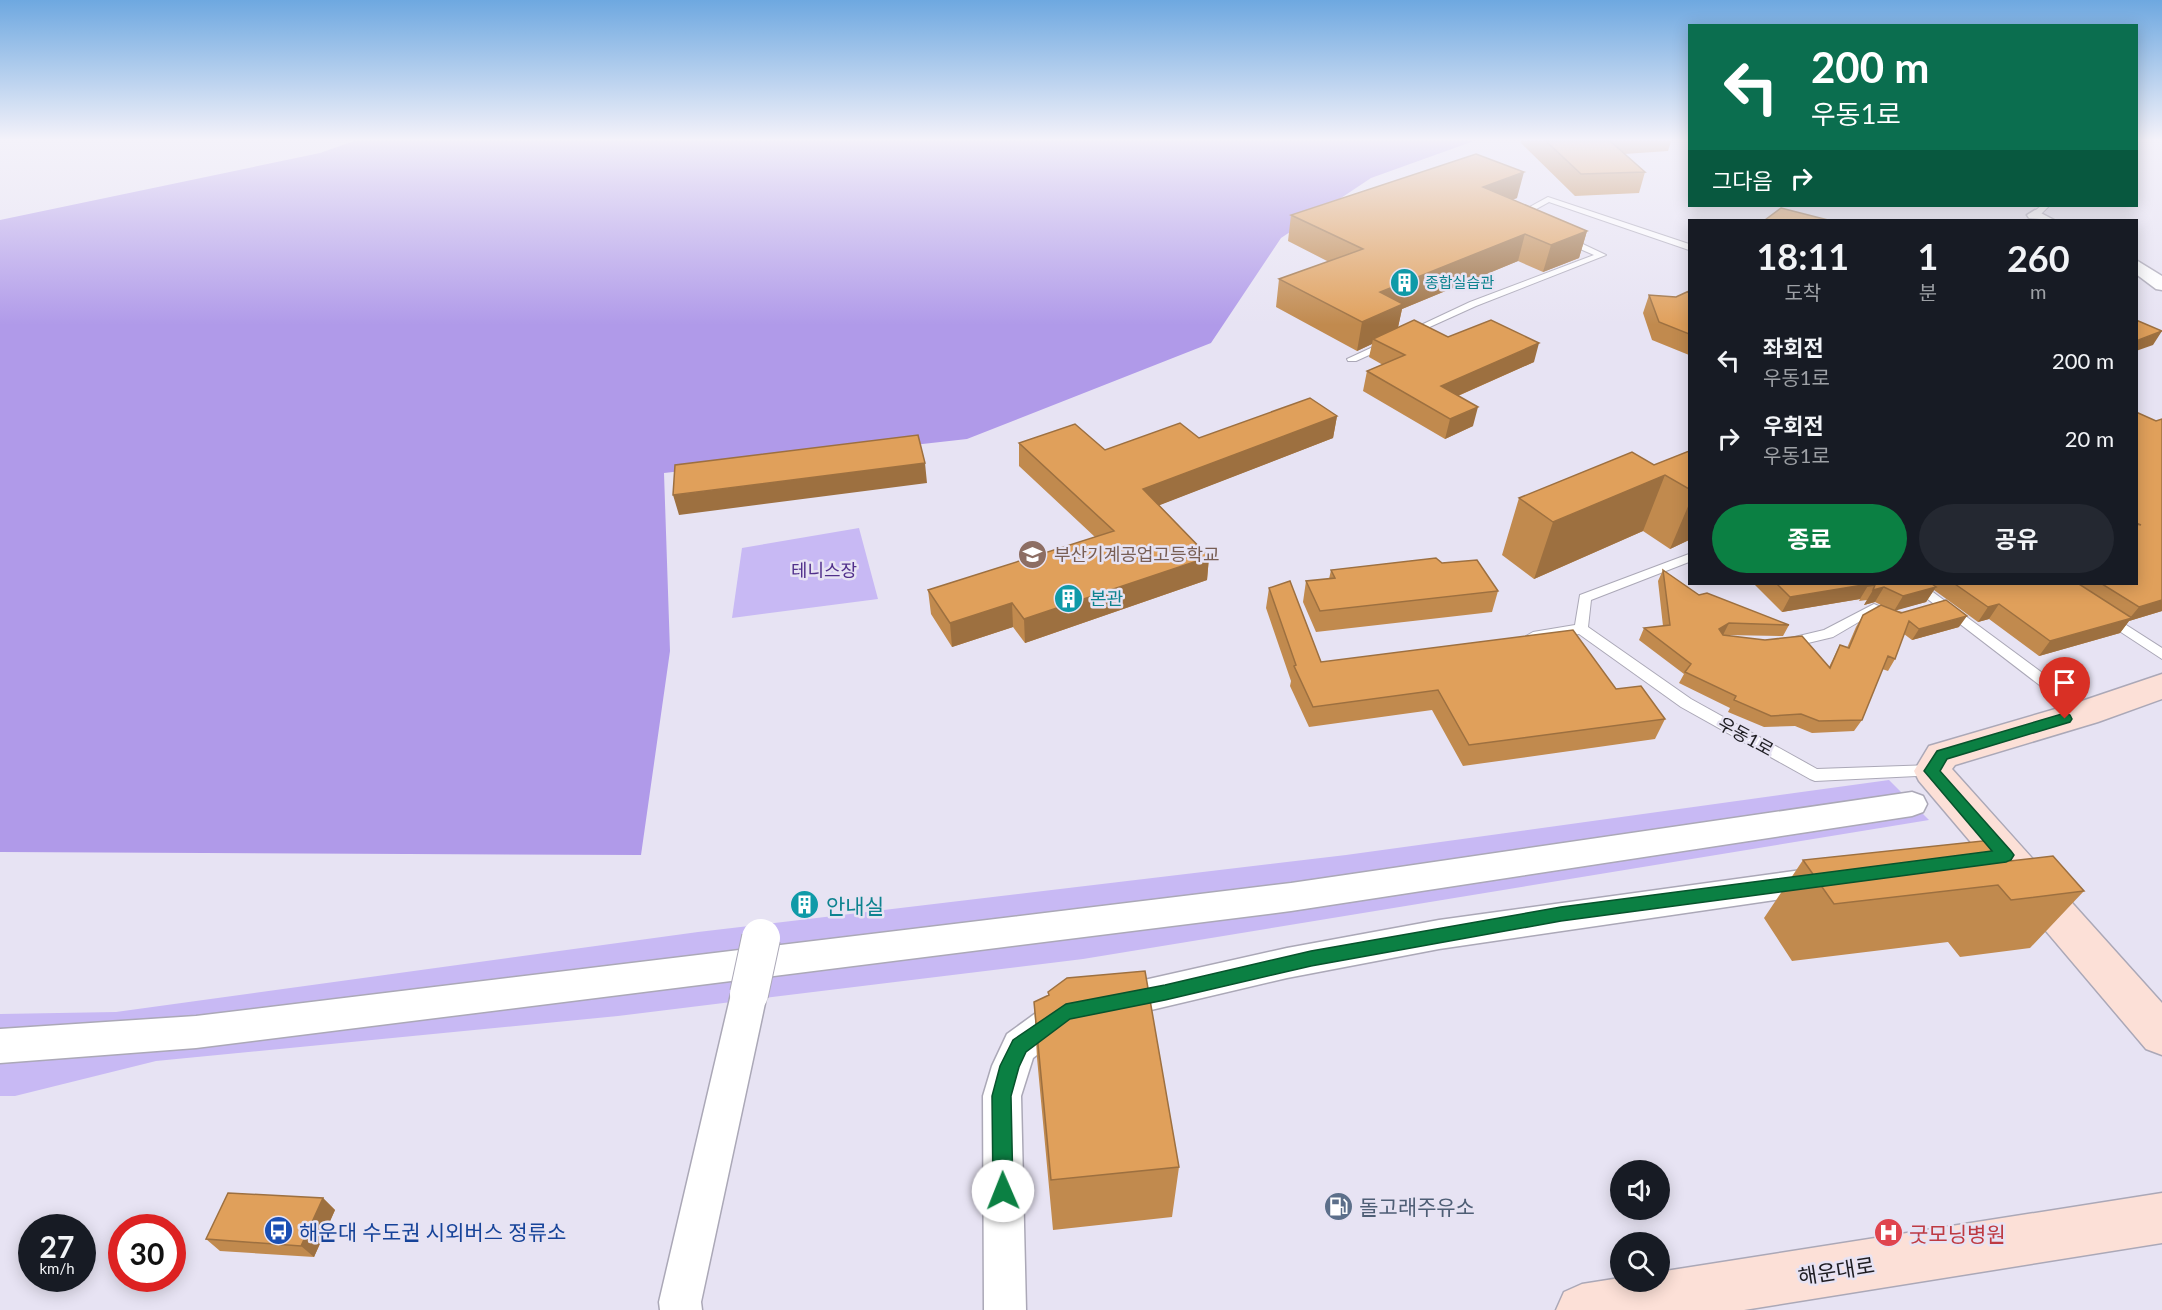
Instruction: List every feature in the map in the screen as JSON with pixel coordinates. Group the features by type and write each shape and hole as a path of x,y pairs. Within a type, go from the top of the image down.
{"street":[{"path":"2138,267 2162,285"},
{"path":"2162,686 2086,712 1942,755 1932,771 1988,858 2162,1035"},
{"path":"0,1046 196,1032 1291,897 1912,804"},
{"path":"1005,1310 1002,1096 1010,1066 1020,1046 1066,1012 1165,993 1311,958 1478,928 1561,914 1856,876"},
{"path":"681,1310 680,1302 761,938"},
{"name":"해운대로","path":"1582,1310 2162,1218"}],"lane":[{"path":"1524,222 1514,218 1542,202"},
{"path":"1557,202 1688,247"},
{"path":"1402,336 1473,304 1602,255 1553,235"},
{"path":"1352,359 1392,341"},
{"path":"1522,637 1581,629 1585,598 1688,558"},
{"path":"1915,585 2086,712"},
{"path":"1922,609 1941,604"},
{"path":"1777,644 1828,634 1874,608 1893,618 1903,615"},
{"path":"2095,609 2162,654"},
{"name":"우동1로","path":"1581,629 1686,703 1815,775 1932,771"}],"green space":[{"name":"테니스장","path":"859,528 878,599 732,618 742,548"},
{"path":"1889,780 1929,820 1083,959 618,1016 156,1061 15,1096 0,1096 0,1014 116,1012 698,932 1346,855"}],"shaded area":[{"path":"85,202 1335,202 1281,238 1211,343 967,439 664,473 670,651 641,855 0,852 0,220"}],"building":[{"path":"1330,202 1519,202 1587,231 1551,245 1525,234 1380,292 1403,304 1362,322 1279,279 1363,249 1291,215"},
{"path":"1781,208 1824,219 1766,219"},
{"path":"1688,291 1688,334 1659,322 1649,295 1676,297"},
{"path":"1414,320 1448,337 1491,320 1539,343 1441,386 1478,407 1450,419 1367,371 1405,355 1373,339"},
{"path":"2138,321 2162,331 2138,340"},
{"path":"1310,398 1337,416 1143,489 1209,557 1024,619 1012,603 950,623 928,590 1114,531 1019,443 1075,424 1105,450 1180,423 1199,438"},
{"path":"2138,413 2156,421 2162,419 2162,600 2139,607 2104,585 2138,585 2138,524 2141,525 2138,524"},
{"path":"918,435 925,463 673,495 675,465"},
{"path":"1688,451 1688,488 1665,475 1553,522 1519,498 1632,452 1654,465"},
{"path":"1436,558 1442,563 1477,560 1498,591 1320,611 1306,581 1335,578 1331,570"},
{"path":"1663,570 1699,595 1707,593 1789,625 1729,623 1719,629 1723,635 1765,640 1802,636 1830,668 1840,645 1849,648 1863,615 1881,605 1901,613 1946,600 1967,616 1919,629 1909,621 1895,659 1888,656 1862,720 1819,721 1801,714 1771,716 1734,700 1736,696 1685,672 1691,664 1644,628 1670,625"},
{"path":"1290,581 1321,662 1573,630 1616,689 1641,686 1665,719 1469,745 1438,690 1313,707 1294,666 1296,665 1269,588"},
{"path":"1778,585 1863,585 1790,597"},
{"path":"1875,585 1933,585 1936,587 1903,596 1884,587 1873,590"},
{"path":"1956,585 2081,585 2132,618 2050,641 1999,604 1988,607"},
{"path":"1992,840 2010,861 2053,856 2084,891 2011,900 1998,885 1834,904 1803,860"},
{"path":"1145,971 1179,1167 1051,1180 1034,1002 1049,995 1048,992 1067,978"},
{"name":"해운대 수도권 시외버스 정류소","path":"228,1193 323,1198 301,1246 206,1239"}],"place":[{"name":"종합실습관","path":"1404,282"},
{"name":"부산기계공업고등학교","path":"1033,554"},
{"name":"본관","path":"1069,598"},
{"name":"안내실","path":"805,905"},
{"name":"돌고래주유소","path":"1338,1206"},
{"name":"해운대 수도권 시외버스 정류소","path":"278,1231"},
{"name":"굿모닝병원","path":"1888,1233"}],"route":[{"path":"1003,1191 1002,1096 1010,1066 1020,1046 1066,1012 1165,993 1311,958 1561,914 2006,855 1932,771 1942,755 2065,719"}]}
